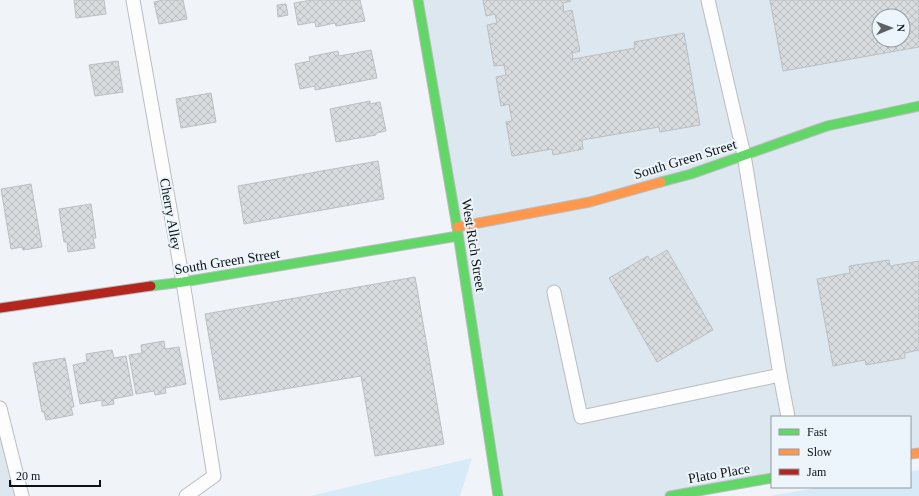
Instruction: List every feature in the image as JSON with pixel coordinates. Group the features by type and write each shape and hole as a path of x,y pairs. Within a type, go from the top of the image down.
{"street":[{"name":"West Rich Street","path":"418,0 458,231 498,496"},
{"name":"South Green Street","path":"0,308 183,282 458,231 590,202 691,174 827,126 919,106"},
{"name":"Plato Place","path":"670,496 771,478"}],"lane":[{"name":"Cherry Alley","path":"133,0 183,282 214,476 186,496"},
{"path":"708,0 744,155 788,416"},
{"path":"554,292 582,417 780,375"},
{"path":"0,408 22,496"}],"shaded area":[{"path":"418,0 919,0 919,453 911,454 911,416 771,416 771,478 670,496 498,496"},
{"path":"0,408 22,496 0,496"},
{"path":"472,458 460,496 310,496"},
{"path":"919,470 919,496 770,496 815,488 911,488 911,471"}],"building":[{"path":"74,0 104,0 106,14 76,18"},
{"path":"163,0 183,0 187,19 159,24 154,2"},
{"path":"312,0 360,0 365,21 336,26 335,23 316,27 315,22 298,25 294,3"},
{"path":"483,0 570,0 571,1 563,3 564,12 572,10 580,51 572,53 573,59 635,48 634,42 684,33 700,125 660,132 659,127 582,140 583,149 553,155 552,149 512,156 506,122 512,121 509,104 501,106 496,77 506,75 504,65 494,66 487,25 497,23 495,14 486,16"},
{"path":"770,0 919,0 919,47 783,71"},
{"path":"286,4 288,15 278,17 277,5"},
{"path":"371,50 377,78 315,90 315,86 300,89 295,64 310,61 309,57 338,51 339,56"},
{"path":"118,61 123,92 95,96 89,65"},
{"path":"211,93 216,122 181,128 176,99"},
{"path":"370,101 370,104 380,102 386,131 376,133 376,135 336,142 330,109"},
{"path":"378,161 384,199 244,224 238,186"},
{"path":"31,184 42,247 23,250 22,247 11,249 1,189"},
{"path":"91,204 96,238 93,238 95,248 68,252 67,242 64,242 59,209"},
{"path":"667,250 713,330 657,362 609,278 648,256 650,260"},
{"path":"889,260 890,266 919,261 919,350 905,353 905,358 866,365 865,360 833,366 817,279 850,273 849,266"},
{"path":"415,277 444,444 375,456 361,376 220,400 205,314"},
{"path":"164,341 165,349 179,347 186,384 165,388 166,393 155,395 154,391 136,394 129,355 142,353 141,345"},
{"path":"112,350 114,358 126,356 133,395 113,399 114,404 102,406 102,400 80,404 73,365 87,362 86,354"},
{"path":"65,358 74,407 71,407 73,415 46,420 44,412 42,412 33,363"}],"traffic: fast":[{"path":"418,0 457,227 498,496"},
{"path":"661,182 691,174 827,126 919,106"},
{"path":"151,286 458,236"},
{"path":"670,496 771,478"}],"traffic: slow":[{"path":"457,227 590,202 661,182"},
{"path":"911,454 919,453"}],"traffic: jam":[{"path":"0,308 151,286"}]}
